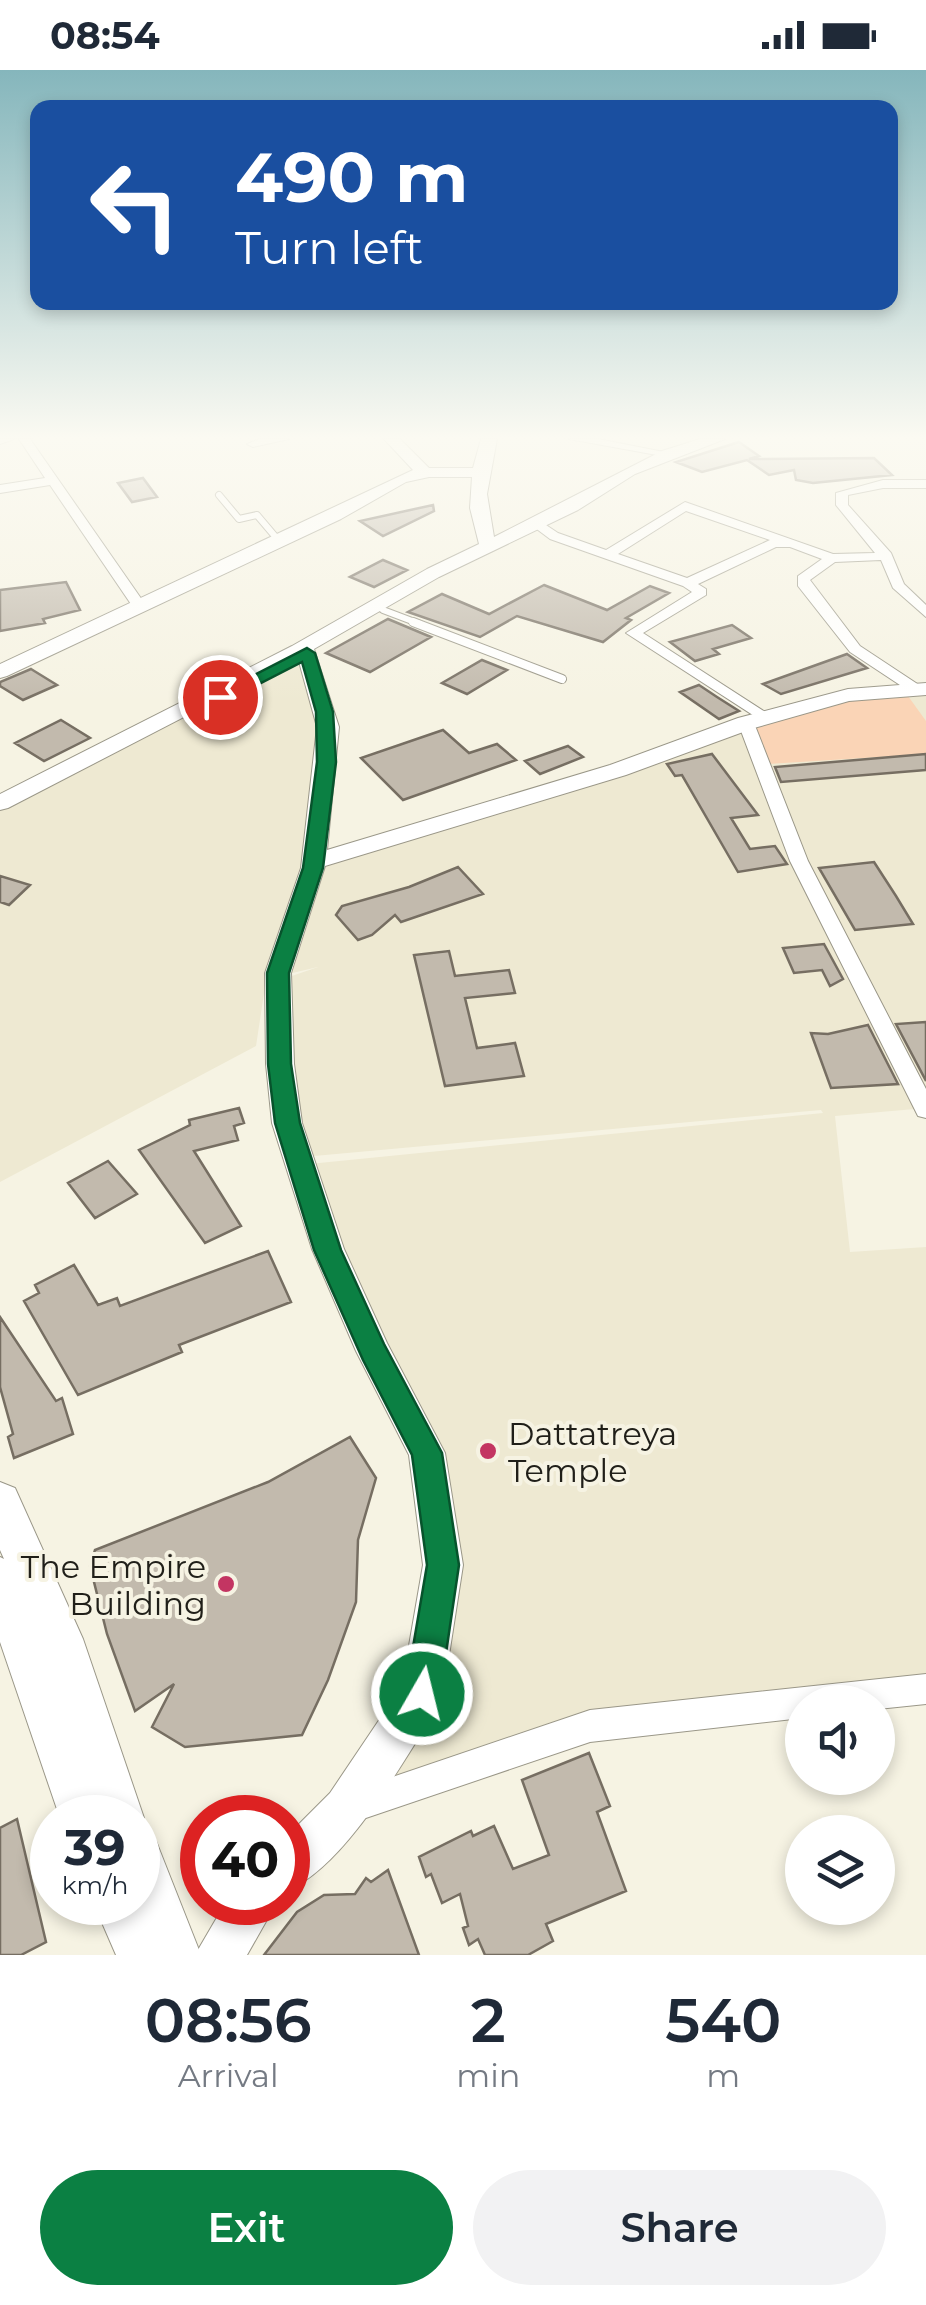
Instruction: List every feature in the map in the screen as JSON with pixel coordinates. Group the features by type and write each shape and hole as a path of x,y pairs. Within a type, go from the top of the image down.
{"main road":[{"path":"0,1502 61,1638 112,1795"},
{"path":"0,1579 10,1640 74,1795"},
{"path":"160,1916 175,1955"},
{"path":"128,1925 142,1955"}],"street":[{"path":"83,527 140,607"},
{"path":"0,672 140,607 188,580 310,527"},
{"path":"479,527 490,548"},
{"path":"0,814 448,568 530,527"},
{"path":"540,527 554,536 688,583 701,592 634,633 756,721 799,861 926,1110"},
{"path":"607,554 651,527"},
{"path":"746,527 832,558 886,556"},
{"path":"861,527 886,556 898,585 926,613"},
{"path":"688,583 774,543 792,543"},
{"path":"832,558 803,578 806,586 855,648 922,690"},
{"path":"0,803 383,610 448,574 448,568"},
{"path":"898,585 926,586"},
{"path":"303,651 328,727 314,862 278,973 280,1064 288,1123 332,1259 373,1351 427,1453 443,1565 422,1694 346,1809 310,1846"},
{"path":"314,862 605,774 756,721 848,694 922,690"},
{"path":"895,1692 926,1689"},
{"path":"346,1809 590,1726 785,1704"},
{"path":"219,1955 239,1925"}],"lane":[{"path":"267,527 279,541"},
{"path":"383,610 562,679"}],"shaded area":[{"path":"302,654 322,723 306,867 286,926 270,954 256,1046 0,1182 0,810"},
{"path":"926,692 926,1108 835,1116 850,1252 926,1247 926,1696 895,1699 895,1685 785,1685 785,1711 626,1729 361,1815 456,1569 384,1355 309,1164 823,1113 821,1110 314,1156 291,1103 286,978 318,967 288,974 323,863 842,700"},
{"path":"908,696 926,721 926,754 768,764 747,727 854,700"}],"building":[{"path":"369,527 401,527 383,536"},
{"path":"383,560 407,570 374,587 350,577"},
{"path":"66,582 80,610 43,619 45,623 0,631 0,590"},
{"path":"544,585 607,610 650,586 669,593 626,618 631,620 603,642 517,616 480,637 408,612 442,594 489,614"},
{"path":"388,619 431,637 370,672 326,653"},
{"path":"732,625 751,638 713,649 719,654 695,661 670,642"},
{"path":"847,654 867,668 781,694 763,684"},
{"path":"482,660 507,670 467,694 442,683"},
{"path":"31,669 57,685 23,700 0,686 0,682"},
{"path":"699,685 739,711 719,719 680,692"},
{"path":"61,720 90,738 44,761 15,743"},
{"path":"443,730 469,753 497,744 516,760 403,800 361,758"},
{"path":"568,746 583,757 540,774 525,761"},
{"path":"712,754 758,815 731,818 750,849 775,846 787,864 738,872 682,775 675,776 667,764"},
{"path":"926,754 926,770 781,782 775,767"},
{"path":"874,862 913,924 855,930 819,868"},
{"path":"458,867 483,894 401,922 395,915 372,935 358,940 336,915 342,906 409,887"},
{"path":"0,876 30,885 9,905 0,902"},
{"path":"824,944 843,979 830,986 822,970 794,973 783,948"},
{"path":"449,951 455,976 509,970 515,993 465,998 477,1048 515,1043 524,1076 445,1086 414,955"},
{"path":"926,1022 926,1081 896,1024"},
{"path":"868,1025 898,1084 831,1088 811,1033 828,1034"},
{"path":"239,1108 244,1123 234,1126 238,1140 194,1151 241,1226 205,1243 139,1150 190,1125 189,1120"},
{"path":"108,1161 137,1194 95,1218 68,1183"},
{"path":"268,1251 291,1302 179,1345 182,1352 78,1395 24,1301 39,1293 35,1285 74,1265 98,1305 117,1298 120,1306"},
{"path":"0,1317 56,1401 62,1398 73,1434 14,1458 8,1437 13,1434 0,1387"},
{"name":"The Empire Building","path":"350,1437 376,1478 358,1540 356,1602 328,1680 302,1735 185,1747 152,1727 174,1684 135,1711 107,1634 90,1566 95,1550 268,1482"},
{"path":"589,1753 610,1806 597,1812 626,1891 546,1924 553,1941 528,1955 485,1955 478,1939 469,1945 460,1894 442,1903 431,1874 426,1877 419,1857 471,1831 473,1836 494,1826 513,1869 549,1855 522,1780"},
{"path":"17,1819 30,1874 30,1925 42,1925 46,1942 21,1955 0,1955 0,1828"},
{"path":"388,1870 419,1955 264,1955 287,1925 310,1925 310,1904 324,1895 355,1894 366,1878 371,1882"}],"place":[{"name":"Dattatreya Temple","path":"488,1451"},
{"name":"The Empire Building","path":"226,1584"}],"route":[{"path":"220,697 307,653 322,696 328,727 313,868 278,973 280,1064 288,1123 328,1250 373,1351 427,1453 443,1565 422,1694"}]}
